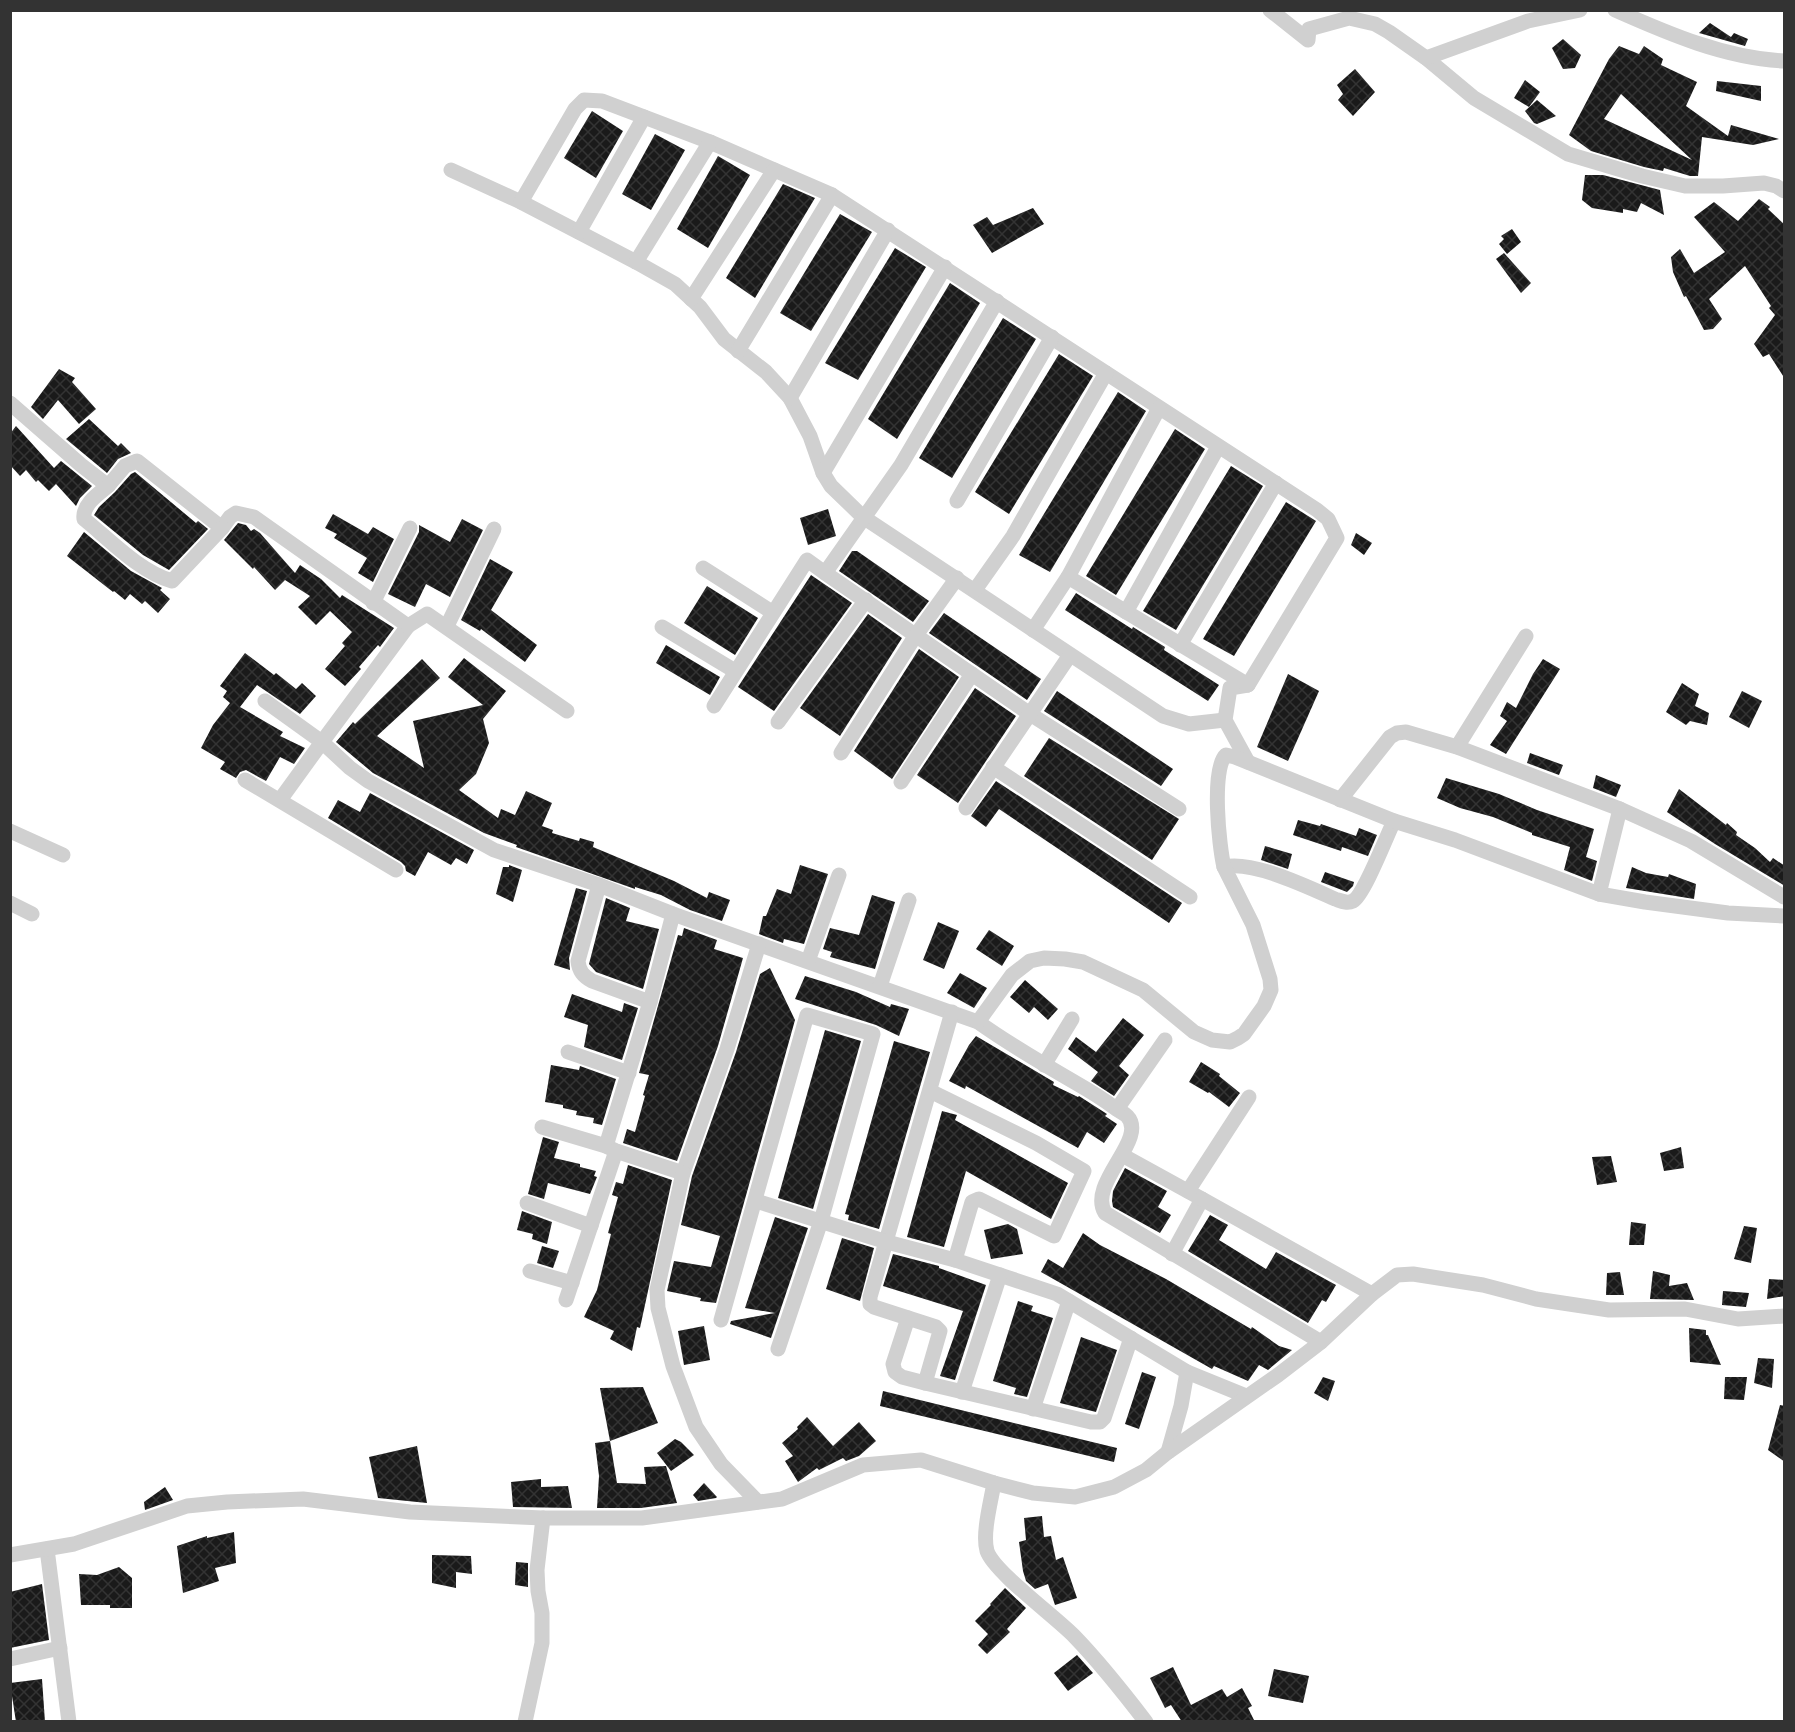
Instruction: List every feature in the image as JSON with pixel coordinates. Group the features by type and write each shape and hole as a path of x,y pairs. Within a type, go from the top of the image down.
{"street":[{"path":"1270,10 1308,40 1309,29 1318,25 1349,18 1365,20 1389,32 1426,58 1474,98 1568,154 1685,186 1764,183 1776,186 1785,192"},
{"path":"1426,58 1528,21 1580,10"},
{"path":"1615,10 1688,41 1758,60 1785,61"},
{"path":"521,201 579,103 591,99 602,101 710,142 832,195 1328,519 1337,538 1248,685 1230,688 1225,720 1248,762"},
{"path":"579,232 644,117"},
{"path":"636,262 710,142"},
{"path":"451,170 521,201 675,284 700,307 724,339 766,372 790,398 810,436 823,473 831,486 863,517 1169,718 1190,724 1225,720"},
{"path":"691,299 774,170"},
{"path":"738,351 832,195"},
{"path":"790,398 888,230"},
{"path":"823,473 945,267"},
{"path":"825,573 901,465 997,301"},
{"path":"957,501 1052,337"},
{"path":"975,590 1013,536 1106,373"},
{"path":"10,403 108,486"},
{"path":"1034,630 1068,577 1159,408"},
{"path":"1126,612 1218,447"},
{"path":"222,528 137,461 125,466 83,513 84,519 146,569 161,578 172,581 222,528 230,517 236,513 254,517 408,626"},
{"path":"1180,645 1276,483"},
{"path":"373,603 410,528"},
{"path":"447,627 494,529"},
{"path":"714,706 807,560 1030,714 1179,809"},
{"path":"703,568 772,612"},
{"path":"1068,577 1248,685"},
{"path":"841,753 916,635 957,578"},
{"path":"778,722 866,600"},
{"path":"280,800 408,626 427,614 567,711"},
{"path":"662,627 735,671"},
{"path":"1457,747 1526,636"},
{"path":"966,808 1070,655"},
{"path":"901,782 972,674"},
{"path":"265,701 322,742 368,781 494,850 599,885 673,914 978,1022 1010,1045 1107,1101 1127,1116 1131,1124 1128,1144 1103,1188 1100,1199 1105,1213 1321,1342"},
{"path":"1340,800 1384,744 1397,733 1406,732 1457,747 1620,808 1690,841 1785,897"},
{"path":"978,1022 1012,975 1030,961 1054,958 1083,962 1143,990 1194,1032 1212,1040 1230,1042 1244,1034 1264,1006 1271,990 1270,979 1253,926 1224,867 1217,804 1221,762 1223,757 1229,754 1394,821 1455,840 1599,894 1728,913 1785,916"},
{"path":"993,767 1190,897"},
{"path":"245,780 396,870"},
{"path":"1599,894 1620,808"},
{"path":"1224,867 1233,864 1256,867 1335,900 1352,902 1358,897 1394,821"},
{"path":"10,831 63,855"},
{"path":"808,961 839,875"},
{"path":"599,885 578,961 579,969 585,977 592,981 650,1002"},
{"path":"880,986 909,900"},
{"path":"10,903 32,914"},
{"path":"566,1300 591,1226 629,1073 673,914"},
{"path":"758,1502 721,1464 696,1427 673,1366 657,1308 657,1290 683,1173 727,1049 759,944"},
{"path":"925,1383 940,1331 936,1327 874,1307 870,1304 870,1297 952,1012"},
{"path":"722,1320 807,1015 873,1034 821,1221 778,1349"},
{"path":"1044,1065 1072,1019"},
{"path":"1117,1109 1165,1040"},
{"path":"568,1052 629,1073"},
{"path":"930,1091 1036,1143 1084,1171 1054,1236 979,1199 972,1203 956,1260"},
{"path":"1188,1191 1249,1097"},
{"path":"542,1126 683,1173"},
{"path":"1122,1155 1372,1294"},
{"path":"1172,1254 1202,1199"},
{"path":"756,1201 887,1242 956,1260 1057,1294 1187,1372 1246,1396"},
{"path":"527,1203 591,1226"},
{"path":"530,1271 572,1283"},
{"path":"962,1392 1000,1275"},
{"path":"10,1555 74,1544 187,1506 303,1499 410,1512 543,1518 642,1518 782,1499 863,1465 921,1460 1033,1493 1075,1497 1114,1487 1146,1470 1321,1342 1372,1294 1397,1275 1413,1275 1483,1285 1536,1299 1609,1310 1685,1309 1738,1318 1785,1316"},
{"path":"1033,1409 1069,1301"},
{"path":"908,1318 893,1368 902,1377 1091,1422 1100,1422 1104,1418 1131,1338"},
{"path":"1168,1452 1181,1406 1187,1372"},
{"path":"994,1483 986,1538 987,1551 992,1560 1009,1578 1074,1635 1105,1669 1146,1722"},
{"path":"525,1722 542,1643 542,1613 537,1570 543,1518"},
{"path":"47,1549 69,1722"},
{"path":"10,1659 60,1648"}],"building":[{"path":"1710,23 1731,37 1734,33 1748,39 1745,46 1699,33"},
{"path":"1563,39 1581,55 1575,68 1563,69 1552,48"},
{"path":"1619,46 1639,54 1644,46 1663,59 1661,65 1697,82 1686,106 1728,136 1731,125 1779,139 1753,145 1702,137 1698,176 1690,176 1664,168 1663,171 1644,167 1591,151 1569,135 1609,59","holes":["1621,94 1692,160 1604,119"]},
{"path":"1355,69 1375,92 1353,116 1338,100 1343,94 1337,85"},
{"path":"1525,80 1540,92 1529,107 1514,98"},
{"path":"1717,81 1761,86 1761,101 1716,91"},
{"path":"1537,100 1556,116 1537,124 1534,123 1525,111"},
{"path":"592,111 623,131 596,178 564,158"},
{"path":"655,134 685,150 651,210 622,194"},
{"path":"718,156 750,175 708,248 677,229"},
{"path":"1585,175 1603,175 1660,190 1664,215 1641,203 1637,212 1623,209 1623,213 1592,208 1582,200"},
{"path":"783,184 815,198 755,298 726,278"},
{"path":"1759,199 1770,207 1768,209 1785,225 1785,379 1769,354 1763,357 1754,344 1775,315 1745,266 1709,299 1722,319 1713,329 1704,330 1686,296 1684,297 1673,272 1671,257 1680,249 1694,273 1725,252 1694,217 1714,202 1738,221"},
{"path":"1033,208 1044,224 992,253 973,225 987,217 993,225"},
{"path":"840,214 872,232 811,331 780,313"},
{"path":"1512,229 1521,242 1507,254 1499,244 1504,239 1501,236"},
{"path":"895,248 926,267 858,380 825,363"},
{"path":"1504,253 1531,283 1521,293 1496,259"},
{"path":"950,283 980,303 897,439 868,419"},
{"path":"1003,318 1036,339 952,478 919,458"},
{"path":"1059,354 1093,376 1009,514 975,492"},
{"path":"59,369 75,378 72,382 96,409 79,424 58,400 43,419 31,407"},
{"path":"1118,392 1146,411 1050,572 1019,555"},
{"path":"89,419 118,446 121,443 131,453 118,459 107,473 66,439"},
{"path":"16,426 54,468 61,461 92,486 80,498 76,506 56,484 49,491 38,480 36,482 26,470 20,476 10,465 10,434"},
{"path":"1175,429 1205,449 1116,595 1086,576"},
{"path":"1231,466 1263,486 1176,630 1143,611"},
{"path":"135,472 196,523 198,521 208,529 169,570 143,555 94,515 99,507"},
{"path":"1286,502 1316,521 1234,656 1203,639"},
{"path":"828,509 836,536 808,545 800,518"},
{"path":"333,514 368,534 373,527 394,539 373,582 358,573 367,558 334,538 337,534 325,528"},
{"path":"462,519 483,530 450,597 426,584 415,607 388,594 419,532 419,525 450,542"},
{"path":"238,523 246,525 251,531 254,529 260,533 295,573 300,565 321,579 340,598 342,595 394,628 345,686 325,669 345,646 342,643 352,632 330,611 316,625 298,607 310,596 285,580 275,590 254,567 253,569 224,540"},
{"path":"84,532 131,571 162,588 160,590 170,599 158,613 145,601 142,604 130,594 125,600 67,556"},
{"path":"1356,533 1372,543 1364,555 1351,545"},
{"path":"852,551 857,551 929,601 913,622 839,571"},
{"path":"490,559 513,572 491,610 537,645 525,662 481,629 480,631 461,620"},
{"path":"811,575 852,603 774,711 738,687"},
{"path":"707,586 758,618 735,655 684,623"},
{"path":"1076,593 1165,647 1164,650 1219,685 1208,701 1065,610"},
{"path":"944,613 1041,679 1027,700 929,633"},
{"path":"868,614 902,638 840,736 800,708"},
{"path":"666,645 720,677 710,695 656,663"},
{"path":"919,649 959,677 892,779 854,751"},
{"path":"245,653 296,689 302,683 316,696 300,714 257,685 240,707 283,732 280,736 305,748 294,764 280,757 266,781 246,770 240,772 236,778 220,769 225,762 201,748 213,725 230,703 223,697 227,691 220,686"},
{"path":"464,658 506,691 483,719 489,743 476,774 459,790 498,818 501,809 515,815 526,791 552,803 542,826 553,830 552,833 579,841 580,838 594,842 593,847 674,881 707,898 709,892 730,900 722,921 690,910 661,895 635,887 635,889 516,847 517,845 484,833 373,773 336,742 353,722 355,724 422,659 440,678 377,736 424,768 413,721 483,705 448,677"},
{"path":"1543,659 1560,669 1506,754 1490,745 1507,721 1500,716 1507,702 1516,708"},
{"path":"1288,674 1319,691 1288,761 1257,747"},
{"path":"1682,683 1699,694 1695,706 1709,713 1707,725 1690,721 1686,725 1666,712"},
{"path":"975,688 1016,716 958,803 917,775"},
{"path":"1057,691 1173,769 1161,786 1044,711"},
{"path":"1742,691 1762,701 1749,728 1729,717"},
{"path":"1049,738 1179,819 1152,860 1024,776"},
{"path":"1530,753 1563,765 1559,775 1527,763"},
{"path":"1596,775 1621,785 1616,797 1593,788"},
{"path":"1446,778 1499,794 1537,810 1594,829 1586,857 1597,861 1592,881 1564,870 1570,847 1532,835 1532,833 1493,817 1460,808 1437,798"},
{"path":"996,781 1182,903 1169,923 999,809 986,827 971,816"},
{"path":"1679,789 1726,825 1727,823 1737,832 1736,835 1770,862 1773,858 1785,866 1785,886 1667,812"},
{"path":"370,793 474,850 467,864 456,858 451,865 428,852 415,876 406,871 401,862 328,818 338,800 360,812"},
{"path":"1298,820 1320,826 1321,824 1356,836 1359,828 1377,835 1368,856 1342,847 1341,851 1293,835"},
{"path":"1265,846 1292,854 1288,869 1261,860"},
{"path":"509,865 522,870 513,902 496,894 503,867 509,867"},
{"path":"800,865 828,874 804,944 784,939 783,943 759,934 763,916 766,916 777,889 791,894"},
{"path":"1632,867 1646,873 1668,877 1669,874 1696,884 1694,899 1626,888"},
{"path":"1325,872 1354,882 1353,886 1347,892 1321,882"},
{"path":"576,888 587,891 569,958 570,970 554,965"},
{"path":"872,895 895,902 875,969 830,957 832,952 823,949 830,928 859,935"},
{"path":"606,898 630,908 626,921 659,929 643,989 596,972 589,964"},
{"path":"938,922 959,931 944,969 923,960"},
{"path":"684,928 717,940 714,949 743,958 718,1046 677,1161 623,1143 627,1129 635,1132 649,1075 639,1073 678,935 682,936"},
{"path":"989,930 1014,946 1002,966 976,949"},
{"path":"770,968 795,1020 716,1303 700,1301 701,1298 667,1291 674,1261 711,1267 720,1236 681,1225 692,1176 736,1052 760,974"},
{"path":"960,973 987,988 974,1008 947,993"},
{"path":"805,976 856,992 890,1007 891,1004 909,1009 899,1036 876,1025 795,999"},
{"path":"1025,980 1058,1009 1048,1020 1034,1007 1029,1013 1010,997"},
{"path":"572,994 622,1012 624,1003 638,1008 622,1060 584,1047 588,1025 564,1017"},
{"path":"1123,1018 1144,1035 1119,1066 1129,1075 1114,1096 1091,1081 1098,1072 1068,1049 1076,1037 1096,1052"},
{"path":"825,1030 861,1041 813,1209 778,1198"},
{"path":"976,1036 1054,1082 1053,1085 1079,1096 1107,1114 1105,1116 1117,1124 1104,1143 1087,1132 1078,1148 966,1086 965,1089 949,1081"},
{"path":"894,1041 930,1052 879,1229 848,1220 849,1215 845,1214"},
{"path":"1201,1062 1220,1074 1219,1076 1240,1093 1229,1107 1209,1092 1189,1082"},
{"path":"551,1065 579,1070 580,1066 616,1079 602,1125 593,1123 594,1118 576,1115 577,1111 563,1108 563,1105 545,1102"},
{"path":"942,1111 957,1115 955,1120 1068,1183 1051,1219 966,1171 944,1247 907,1237"},
{"path":"543,1137 559,1142 554,1158 580,1164 580,1167 596,1171 594,1176 597,1177 590,1194 548,1183 544,1199 528,1194"},
{"path":"1681,1147 1684,1168 1664,1171 1660,1153"},
{"path":"1611,1156 1617,1182 1597,1185 1592,1157"},
{"path":"628,1165 672,1180 640,1328 637,1327 632,1351 610,1339 614,1331 584,1317 597,1290 611,1234 608,1233 618,1197 612,1195 616,1182 623,1184"},
{"path":"1125,1168 1167,1191 1158,1207 1171,1215 1160,1233 1113,1207 1113,1191"},
{"path":"522,1211 552,1222 547,1244 532,1239 533,1234 517,1230"},
{"path":"1210,1215 1228,1225 1219,1240 1266,1269 1276,1252 1336,1285 1326,1302 1322,1300 1308,1323 1188,1251"},
{"path":"775,1217 808,1228 771,1338 730,1324 731,1321 775,1313 745,1308"},
{"path":"1631,1222 1646,1224 1644,1245 1629,1245"},
{"path":"1008,1224 1017,1229 1023,1254 991,1259 984,1230"},
{"path":"1744,1226 1757,1228 1751,1263 1734,1259"},
{"path":"1083,1233 1100,1245 1166,1279 1251,1329 1252,1327 1279,1346 1292,1350 1268,1370 1259,1365 1248,1381 1214,1366 1212,1369 1041,1272 1048,1259 1063,1268"},
{"path":"842,1238 874,1248 860,1301 826,1289"},
{"path":"542,1246 559,1251 553,1268 537,1263"},
{"path":"893,1254 939,1266 939,1268 986,1285 955,1380 940,1376 963,1311 883,1286"},
{"path":"1653,1271 1670,1275 1669,1286 1687,1283 1694,1300 1650,1299"},
{"path":"1620,1272 1624,1295 1606,1295 1607,1273"},
{"path":"1769,1279 1785,1280 1785,1296 1767,1299"},
{"path":"1723,1291 1749,1293 1746,1307 1722,1305"},
{"path":"1018,1301 1033,1306 1031,1311 1053,1318 1027,1397 1014,1394 1016,1388 993,1381"},
{"path":"704,1326 710,1360 684,1365 678,1331"},
{"path":"1689,1328 1706,1330 1706,1335 1721,1365 1690,1362"},
{"path":"1081,1337 1117,1350 1096,1412 1060,1403"},
{"path":"1758,1358 1774,1359 1772,1388 1754,1383"},
{"path":"1142,1372 1156,1377 1139,1429 1125,1424"},
{"path":"1323,1377 1335,1381 1328,1401 1314,1393"},
{"path":"1725,1377 1747,1377 1744,1400 1724,1399"},
{"path":"643,1387 658,1423 610,1441 600,1388"},
{"path":"883,1391 1117,1448 1114,1462 880,1406"},
{"path":"1780,1405 1785,1406 1785,1462 1768,1450"},
{"path":"807,1417 833,1446 859,1422 876,1441 859,1456 846,1461 843,1458 819,1470 817,1468 798,1482 785,1461 793,1456 782,1443 798,1429 797,1427"},
{"path":"675,1439 694,1455 671,1471 657,1453"},
{"path":"610,1441 617,1483 646,1484 644,1467 666,1466 677,1503 641,1508 597,1508 599,1476 595,1443"},
{"path":"417,1446 427,1503 378,1498 369,1457"},
{"path":"541,1479 541,1487 568,1486 572,1508 513,1507 511,1482"},
{"path":"704,1483 716,1498 698,1501 693,1495"},
{"path":"165,1487 173,1500 145,1510 144,1502"},
{"path":"1042,1516 1044,1537 1051,1536 1056,1560 1063,1557 1077,1598 1055,1605 1048,1584 1035,1589 1026,1581 1023,1571 1019,1542 1026,1540 1024,1518"},
{"path":"234,1532 236,1563 215,1568 219,1581 183,1593 177,1546 207,1536 207,1538"},
{"path":"432,1555 471,1556 472,1574 456,1572 456,1588 432,1583"},
{"path":"516,1562 528,1563 528,1587 515,1585"},
{"path":"119,1567 132,1578 132,1608 81,1605 79,1574 97,1575"},
{"path":"42,1584 49,1640 10,1648 10,1592"},
{"path":"1005,1588 1026,1608 1007,1629 1010,1632 987,1654 978,1645 988,1634 975,1621"},
{"path":"1077,1655 1093,1673 1068,1691 1054,1673"},
{"path":"1173,1667 1191,1705 1222,1689 1227,1697 1242,1688 1252,1706 1248,1708 1255,1722 1182,1722 1171,1705 1165,1708 1150,1678"},
{"path":"1274,1669 1309,1676 1303,1703 1268,1696"},
{"path":"42,1679 45,1722 16,1722 10,1683"}]}
